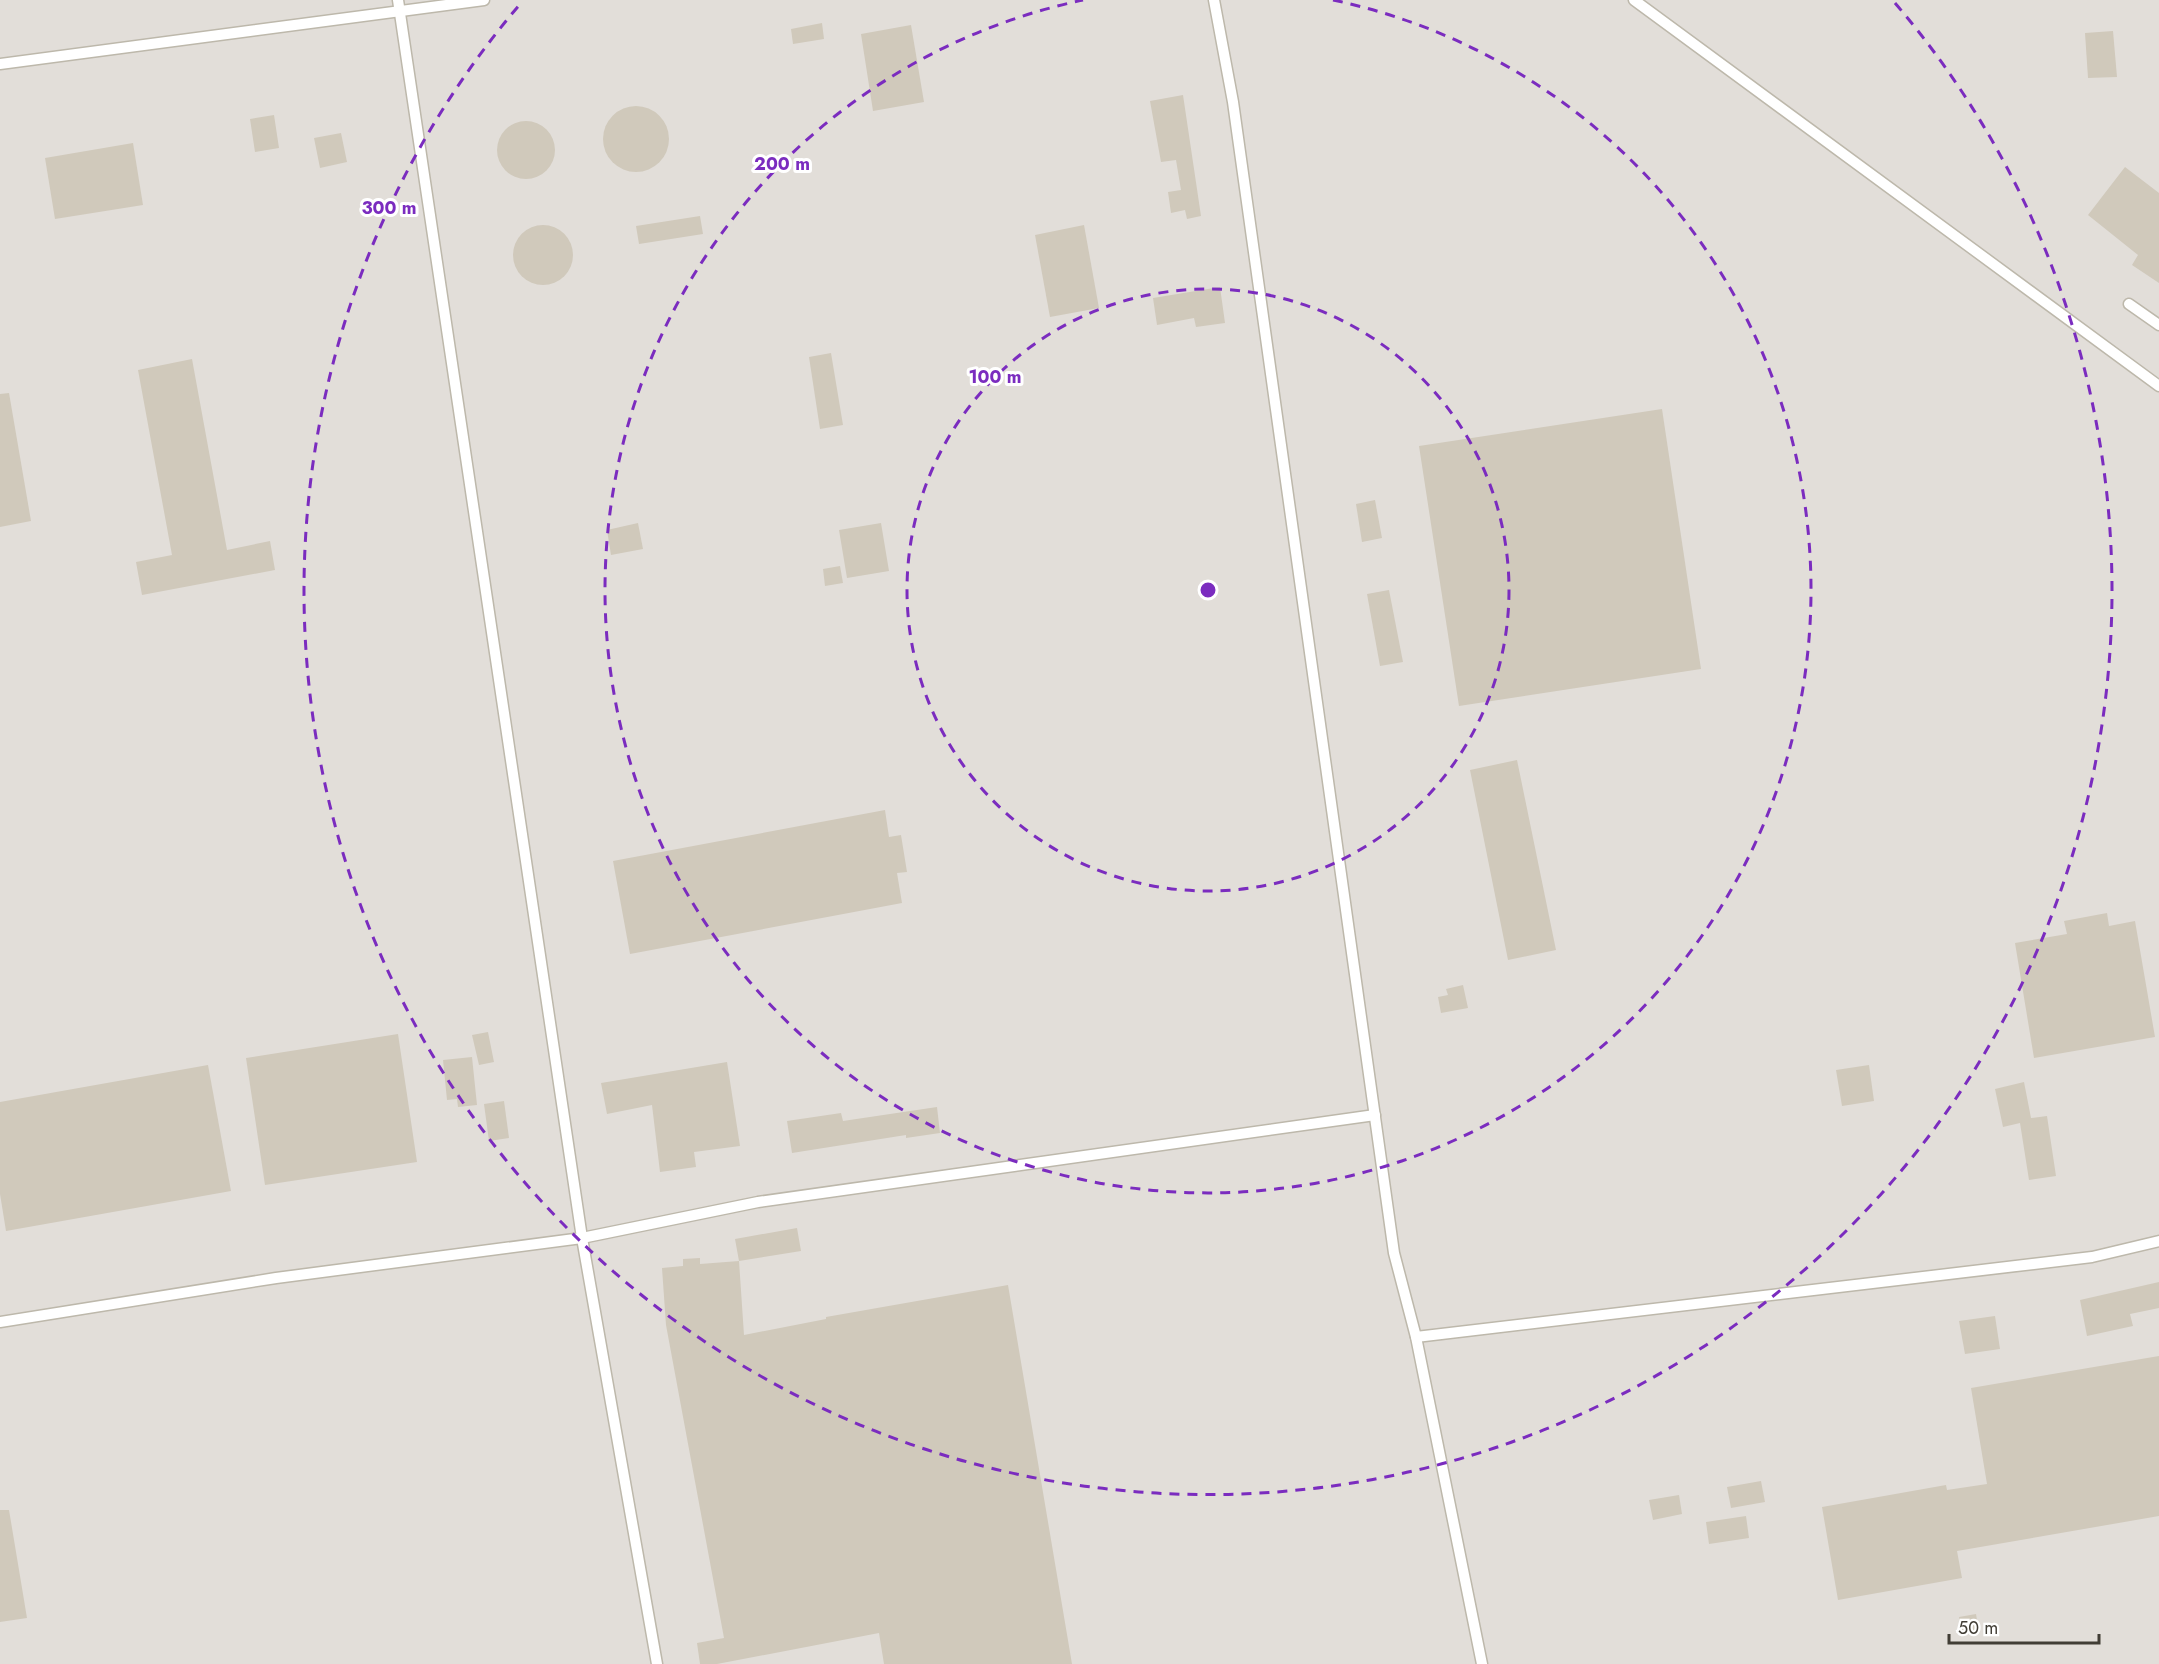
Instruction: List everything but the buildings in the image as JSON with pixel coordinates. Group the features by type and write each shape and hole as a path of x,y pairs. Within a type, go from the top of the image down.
{"lane":[{"path":"0,64 400,6 484,0"},
{"path":"1214,0 1233,102 1394,1253 1416,1337 1482,1664"},
{"path":"1634,0 2159,386"},
{"path":"400,6 582,1238 657,1664"},
{"path":"2129,304 2159,325"},
{"path":"0,1322 276,1278 582,1238 758,1202 1375,1115"},
{"path":"1416,1337 2092,1257 2159,1241"}],"shaded area":[{"path":"0,0 2159,0 2159,1664 0,1664"}]}
